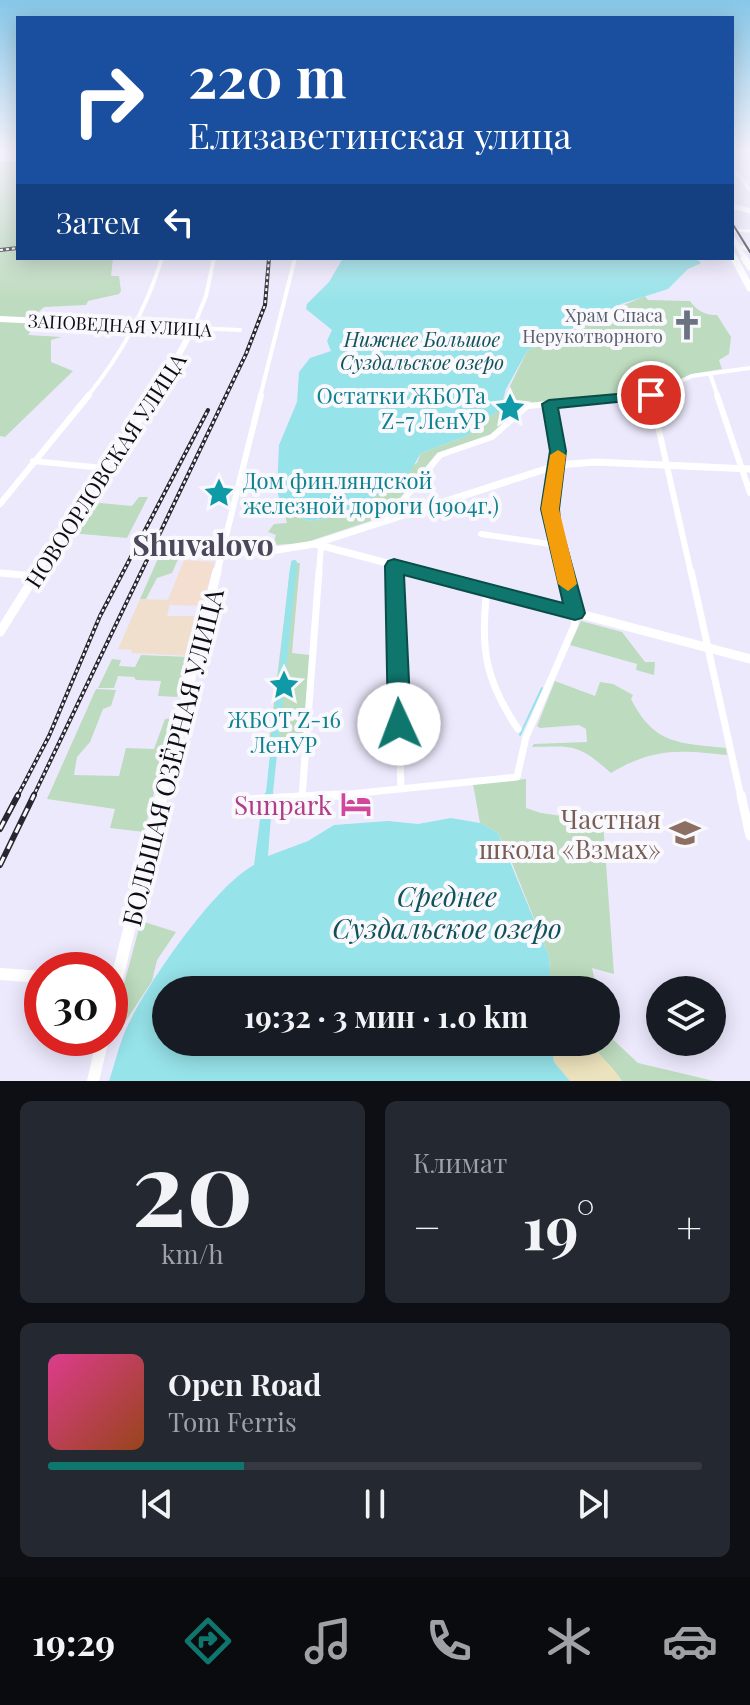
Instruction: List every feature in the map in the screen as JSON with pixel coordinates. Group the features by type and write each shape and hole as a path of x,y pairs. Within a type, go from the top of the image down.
{"main road":[{"path":"734,240 750,267"},
{"path":"734,258 750,288"}],"street":[{"path":"737,245 750,250"},
{"path":"0,504 95,387 135,325 152,290 161,260"},
{"name":"НОВООРЛОВСКАЯ УЛИЦА","path":"0,632 103,468 161,391 206,296 214,260"},
{"path":"222,552 295,260"},
{"name":"ЗАПОВЕДНАЯ УЛИЦА","path":"0,319 240,330"},
{"path":"387,520 440,455 492,437 527,406 651,395 692,376 750,368"},
{"path":"710,374 746,469 750,493"},
{"path":"651,395 750,836"},
{"path":"247,800 302,798 517,777 526,737 575,624 550,509 558,451 549,404"},
{"path":"33,461 103,468"},
{"path":"222,552 235,544 271,551 317,545 558,465 596,462 746,469"},
{"path":"401,502 402,508 411,512"},
{"path":"481,534 557,545"},
{"path":"338,536 333,545 339,551"},
{"path":"317,545 750,659"},
{"path":"302,798 317,545"},
{"name":"БОЛЬШАЯ ОЗЁРНАЯ УЛИЦА","path":"121,952 222,552"},
{"path":"394,566 401,788"},
{"path":"0,573 35,576"},
{"path":"487,590 482,639 489,678 497,701 518,729"},
{"path":"0,974 24,976"},
{"path":"93,1081 99,1056"}],"shaded area":[{"path":"0,200 16,200 16,247 0,249"},
{"path":"16,248 16,260 113,260 111,276 119,276 121,291 88,301 86,305 44,307 31,319 0,317 0,251"},
{"path":"645,296 648,300 690,301 702,312 717,315 731,337 729,354 719,360 722,369 691,374 649,394 527,404 491,435 437,453 385,516 304,543 273,545 276,535 268,532 274,524 287,523 283,508 308,521 328,518 417,463 421,453 466,436 484,418 497,413 527,351 605,315 613,317 617,314 612,310"},
{"path":"0,321 27,322 34,326 28,335 61,337 51,340 51,362 73,371 5,437 0,436"},
{"path":"139,497 148,497 127,538 70,533 89,502 132,506"},
{"path":"165,543 178,544 175,555 179,557 172,573 157,578 146,599 140,599"},
{"path":"184,560 215,562 202,606 170,605 171,601 168,600"},
{"path":"291,563 300,563 292,653 310,655 303,740 297,751 268,751"},
{"path":"140,599 171,600 167,616 196,616 191,656 131,653 132,650 118,649"},
{"path":"581,621 622,632 645,662 655,662 654,675 636,670 637,664 570,645"},
{"path":"141,655 190,657 177,697 158,696 161,681 136,680 134,677 118,676 114,688 98,688 112,659 121,660 119,666 135,667"},
{"path":"555,681 595,696 600,682 613,684 633,695 631,699 640,714 659,733 695,745 726,748 727,755 668,752 641,759 611,773 575,749 532,747 534,744 587,742 586,729 579,725 537,726"},
{"path":"96,689 116,690 111,706 103,709 90,742 77,757 74,775 119,776 126,748 154,749 165,719 173,718 144,832 110,828 115,809 47,799"},
{"path":"526,779 526,808 603,822 614,974 592,968 594,976 550,976 549,956 510,858 498,833 480,823 473,784"},
{"path":"141,921 176,932 157,960 152,981 128,1018 128,969"},
{"path":"620,1046 638,1063 714,1081 622,1081 601,1056 620,1056"}],"sand":[{"path":"553,1056 601,1056 622,1081 570,1081 554,1062"}],"water":[{"name":"Нижнее Большое Суздальское озеро","path":"342,260 697,260 701,263 688,269 668,289 621,304 527,351 506,389 501,407 497,413 485,418 485,424 466,436 421,453 408,475 387,491 328,518 308,521 283,508 280,503 277,489 279,445 297,402 299,372 310,358 331,351 327,341 332,330 306,309 307,304 329,282"},
{"name":"Среднее Суздальское озеро","path":"272,803 268,856 308,841 334,825 388,821 418,824 451,818 480,823 498,833 549,956 550,976 156,976 180,941 219,894 254,865 262,804"},
{"name":"Среднее Суздальское озеро","path":"152,983 152,1056 553,1056 554,1062 570,1081 109,1081 117,1056 128,1056 128,1026"}],"waterway":[{"path":"293,573 294,563"},
{"path":"269,797 293,571"},
{"path":"520,735 542,688"},
{"path":"268,802 269,795"}],"tram line":[{"path":"734,226 750,252"}],"railway":[{"path":"0,250 16,248"},
{"path":"33,797 246,354 265,305 269,260"},
{"path":"17,797 49,736 100,616 208,410"},
{"path":"0,829 18,795"},
{"path":"0,865 34,795"}],"slow traffic":[{"path":"558,455 551,497 551,522 568,584"}],"place":[{"name":"Храм Спаса Нерукотворного","path":"687,325"},
{"name":"Остатки ЖБОТа Z-7 ЛенУР","path":"510,408"},
{"name":"Дом финляндской железной дороги (1904г.)","path":"219,493"},
{"name":"ЖБОТ Z-16 ЛенУР","path":"284,685"},
{"name":"Sunpark","path":"356,804"},
{"name":"Частная школа «Взмах»","path":"685,833"}],"district":[{"name":"Shuvalovo","path":"203,544"}],"route":[{"path":"399,724 394,566 575,613 551,522 551,497 558,451 549,404 651,395"}]}
